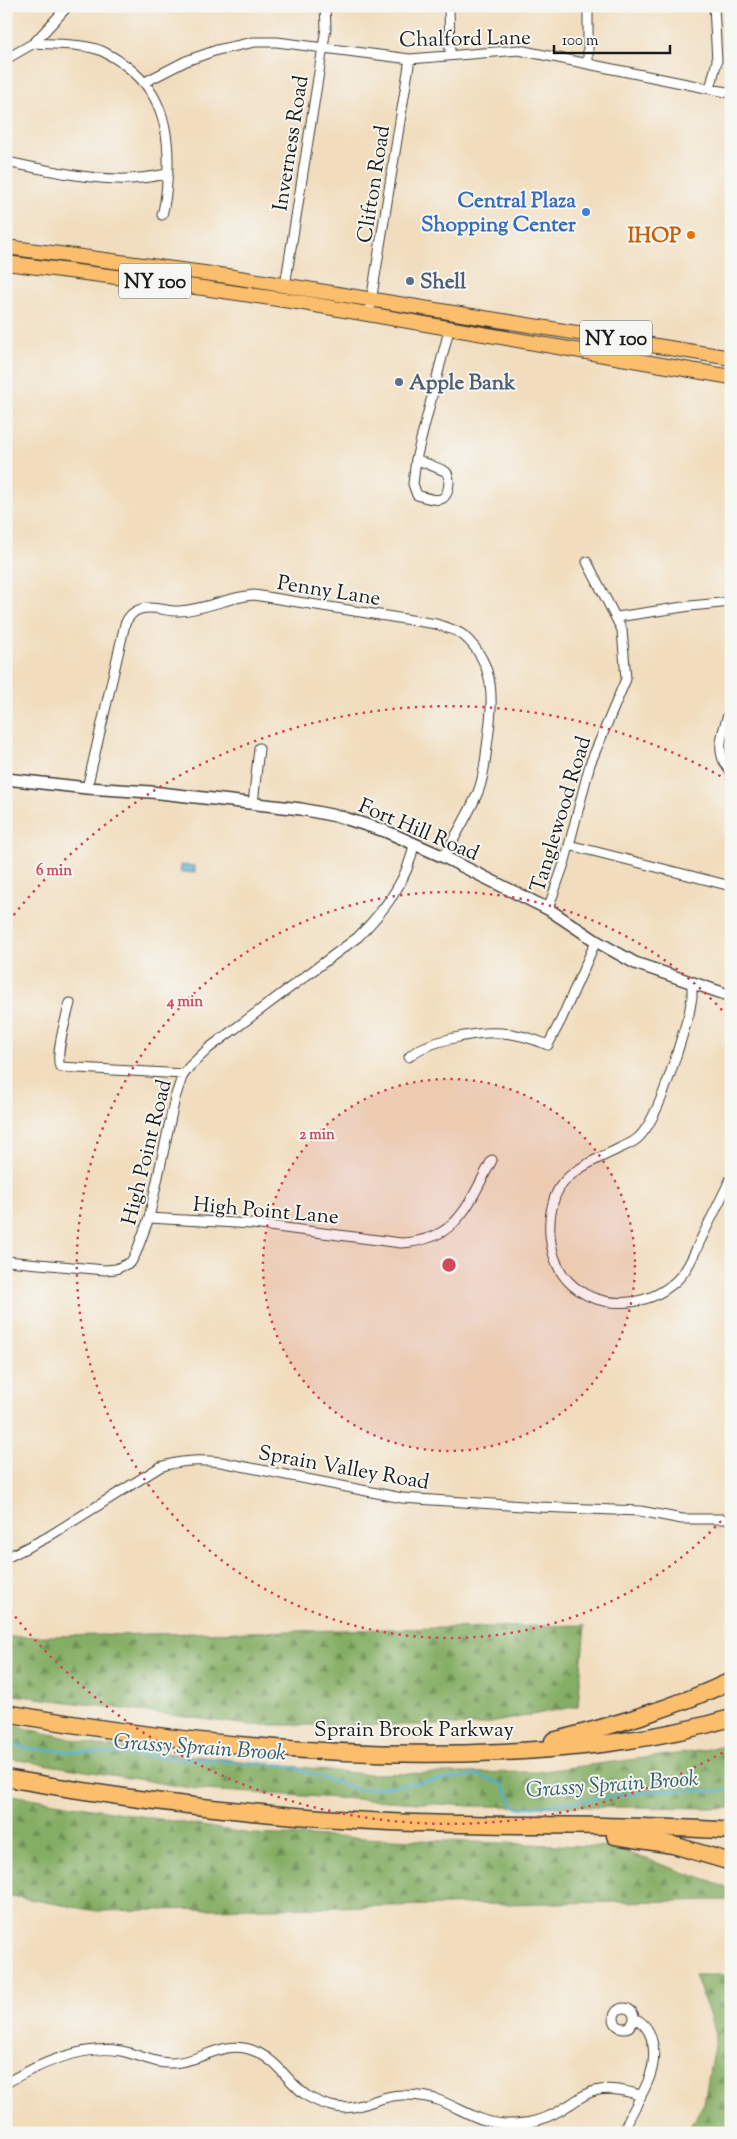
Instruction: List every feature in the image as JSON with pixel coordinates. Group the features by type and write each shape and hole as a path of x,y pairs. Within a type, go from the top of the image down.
{"highway":[{"path":"510,1752 624,1722 668,1707 731,1681"},
{"name":"Sprain Brook Parkway","path":"6,1713 163,1736 267,1747 398,1753 510,1752 570,1747 636,1739 731,1718"},
{"path":"6,1778 132,1798 254,1813 364,1821 662,1827 731,1831"},
{"path":"506,1825 646,1839 693,1850 731,1862"}],"main road":[{"name":"NY 100","path":"6,247 184,270 731,358"},
{"name":"NY 100","path":"6,263 225,291 731,377"}],"street":[{"path":"6,59 34,43 68,6"},
{"name":"Inverness Road","path":"285,286 326,28 326,6"},
{"path":"449,6 450,55"},
{"path":"588,6 588,64"},
{"path":"710,89 716,61 714,6"},
{"name":"Chalford Lane","path":"145,82 186,61 238,44 277,42 410,59 519,50 731,94"},
{"path":"34,43 90,47 101,51 129,69 145,82 153,92 165,123 168,151 166,199 162,215"},
{"name":"Clifton Road","path":"369,314 410,59"},
{"path":"6,162 78,175 117,179 168,174"},
{"path":"416,459 444,470 448,474 448,494 444,498 435,500 417,495 413,484 416,459 449,330"},
{"path":"668,366 670,347"},
{"name":"Tanglewood Road","path":"548,909 569,845 590,764 626,680 625,648 622,630 617,617 587,562"},
{"name":"Penny Lane","path":"87,788 125,624 128,617 141,609 152,608 177,612 198,609 236,596 254,596 436,624 463,635 478,653 486,666 492,705 482,780 477,794 444,857"},
{"path":"617,617 731,602"},
{"path":"731,706 720,749 720,756 731,772"},
{"path":"253,804 259,748"},
{"name":"Fort Hill Road","path":"6,779 87,788 151,792 301,809 341,817 385,831 444,857 548,909 596,941 635,963 731,996"},
{"name":"High Point Road","path":"6,1261 90,1270 116,1268 131,1262 149,1218 175,1098 184,1074 209,1048 358,937 379,916 406,871 414,844"},
{"path":"569,845 731,886"},
{"path":"409,1057 422,1046 485,1034 516,1035 548,1045 596,941"},
{"path":"692,984 690,1014 653,1117 640,1136 631,1143 577,1169 559,1190 553,1202 548,1229 554,1251 568,1280 580,1291 588,1295 618,1303 649,1298 664,1290 685,1272 731,1178"},
{"path":"70,1003 60,1051 60,1067 184,1074"},
{"name":"High Point Lane","path":"149,1218 253,1224 401,1243 418,1242 440,1235 452,1226 464,1210 492,1160"},
{"name":"Sprain Valley Road","path":"6,1558 46,1538 160,1467 178,1462 198,1460 221,1462 402,1498 538,1507 640,1511 682,1519 731,1519"},
{"path":"623,2133 650,2077 653,2065 653,2047 646,2025 634,2018"},
{"path":"6,2083 44,2064 98,2049 122,2051 158,2062 173,2063 193,2059 227,2047 234,2047 258,2052 283,2071 306,2095 330,2106 342,2109 352,2109 404,2094 440,2100 490,2122 522,2124 542,2120 594,2091 623,2090 640,2095"}],"green space":[{"path":"585,1625 578,1706 480,1725 249,1725 6,1694 6,1637"},
{"path":"6,1724 103,1746 364,1774 535,1772 699,1751 731,1743 731,1808 471,1806 203,1790 6,1758"},
{"path":"6,1794 251,1834 612,1847 731,1889 731,1900 96,1911 6,1895"},
{"path":"695,1975 731,1975 731,2133 686,2133 704,2103 716,2034"}],"water":[{"path":"181,865 195,866 195,873 180,872"}],"waterway":[{"name":"Grassy Sprain Brook","path":"6,1744 33,1749 285,1765 359,1790 477,1775 502,1784 515,1807 520,1808 665,1790 731,1791"}],"place":[{"name":"Central Plaza Shopping Center","path":"586,212"},
{"name":"IHOP","path":"691,235"},
{"name":"Shell","path":"410,281"},
{"name":"Apple Bank","path":"399,382"}]}
